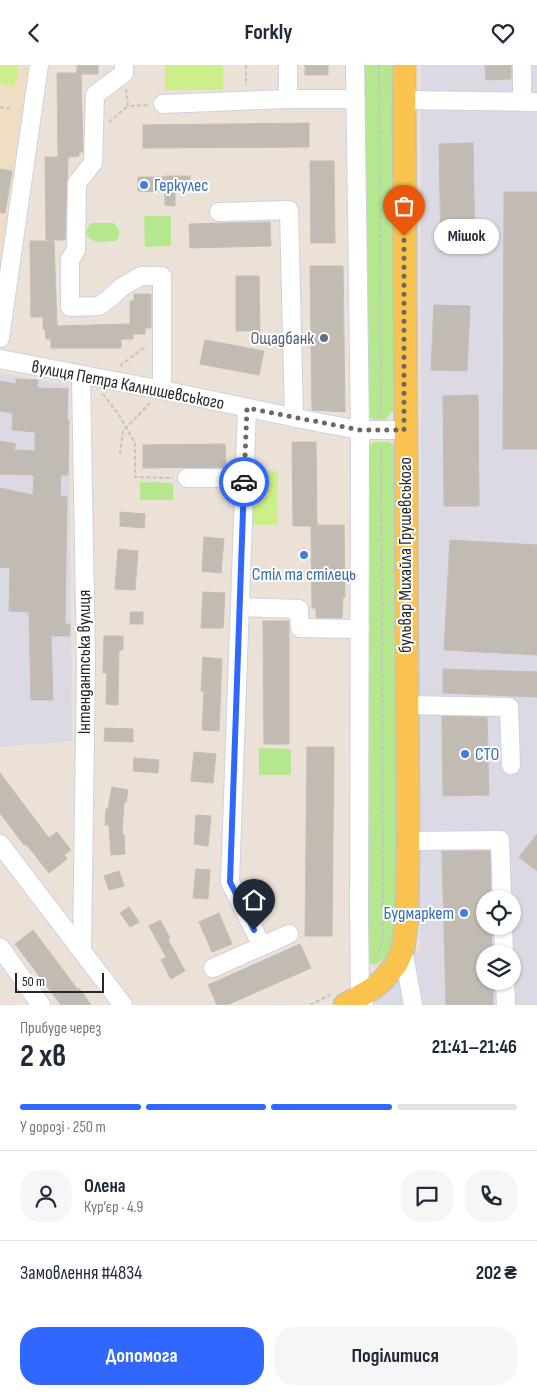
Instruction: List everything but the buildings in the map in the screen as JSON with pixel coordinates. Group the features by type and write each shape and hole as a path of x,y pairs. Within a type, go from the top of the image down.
{"main road":[{"name":"бульвар Михайла Грушевського","path":"351,1000 384,979 397,963 403,949 407,920 404,65"}],"street":[{"path":"0,338 39,65"},
{"path":"288,65 288,99"},
{"path":"351,1000 360,974 360,430 355,65"},
{"path":"404,100 529,102 522,65"},
{"path":"124,69 95,95 93,163 77,183 76,251 70,260 70,307 99,306 122,287 141,276 162,276 162,334 157,396"},
{"path":"164,104 246,100 356,99"},
{"path":"219,211 289,210 294,418"},
{"name":"вулиця Петра Калнишевського","path":"0,359 81,375 157,396 247,408 360,430 404,430"},
{"name":"Інтендантська вулиця","path":"81,375 86,663 82,950"},
{"path":"247,408 230,882 262,947"},
{"path":"187,478 244,478"},
{"path":"240,607 299,609 300,628 360,629"},
{"path":"406,705 509,707 511,765"},
{"path":"408,841 500,840 502,890"},
{"path":"0,844 123,1005"},
{"path":"212,968 289,934"},
{"path":"0,947 41,1005"},
{"path":"403,949 413,1005"},
{"path":"505,990 506,1005"}],"path":[{"path":"246,65 246,100"},
{"path":"360,974 377,954 383,937 379,65"},
{"path":"124,69 128,106"},
{"path":"94,133 128,106 164,104"},
{"path":"0,107 12,109"},
{"path":"120,367 162,334"},
{"path":"100,390 127,427 134,443 135,477 187,478"},
{"path":"120,454 123,431 157,396"},
{"path":"310,1005 351,1000"}],"shaded area":[{"path":"0,65 35,65 0,297"},
{"path":"421,65 537,65 537,1005 375,1005 375,999 394,984 420,948"},
{"path":"0,373 69,386 72,741 0,747"}],"green space":[{"path":"0,65 19,65 15,87 0,84"},
{"path":"165,65 223,65 223,90 165,90"},
{"path":"362,65 394,65 395,408 385,420 372,418 367,411"},
{"path":"144,216 171,216 171,246 145,247"},
{"path":"91,223 114,223 119,230 119,237 116,241 99,242 92,240 86,234"},
{"path":"375,442 389,442 396,448 397,905 396,928 391,949 382,961 374,965 370,964 369,960 366,454 370,445"},
{"path":"252,471 278,471 277,525 251,525"},
{"path":"140,482 173,483 173,500 140,500"},
{"path":"259,748 291,749 291,775 259,775"}],"way so far":[{"path":"244,482 247,408 360,430 404,430 404,236"}],"place":[{"name":"Геркулес","path":"144,185"},
{"name":"Мішок","path":"404,236"},
{"name":"Ощадбанк","path":"324,338"},
{"name":"Стіл та стілець","path":"304,555"},
{"name":"СТО","path":"465,754"},
{"name":"Будмаркет","path":"464,913"}],"route":[{"path":"244,482 230,882 254,930"}]}
